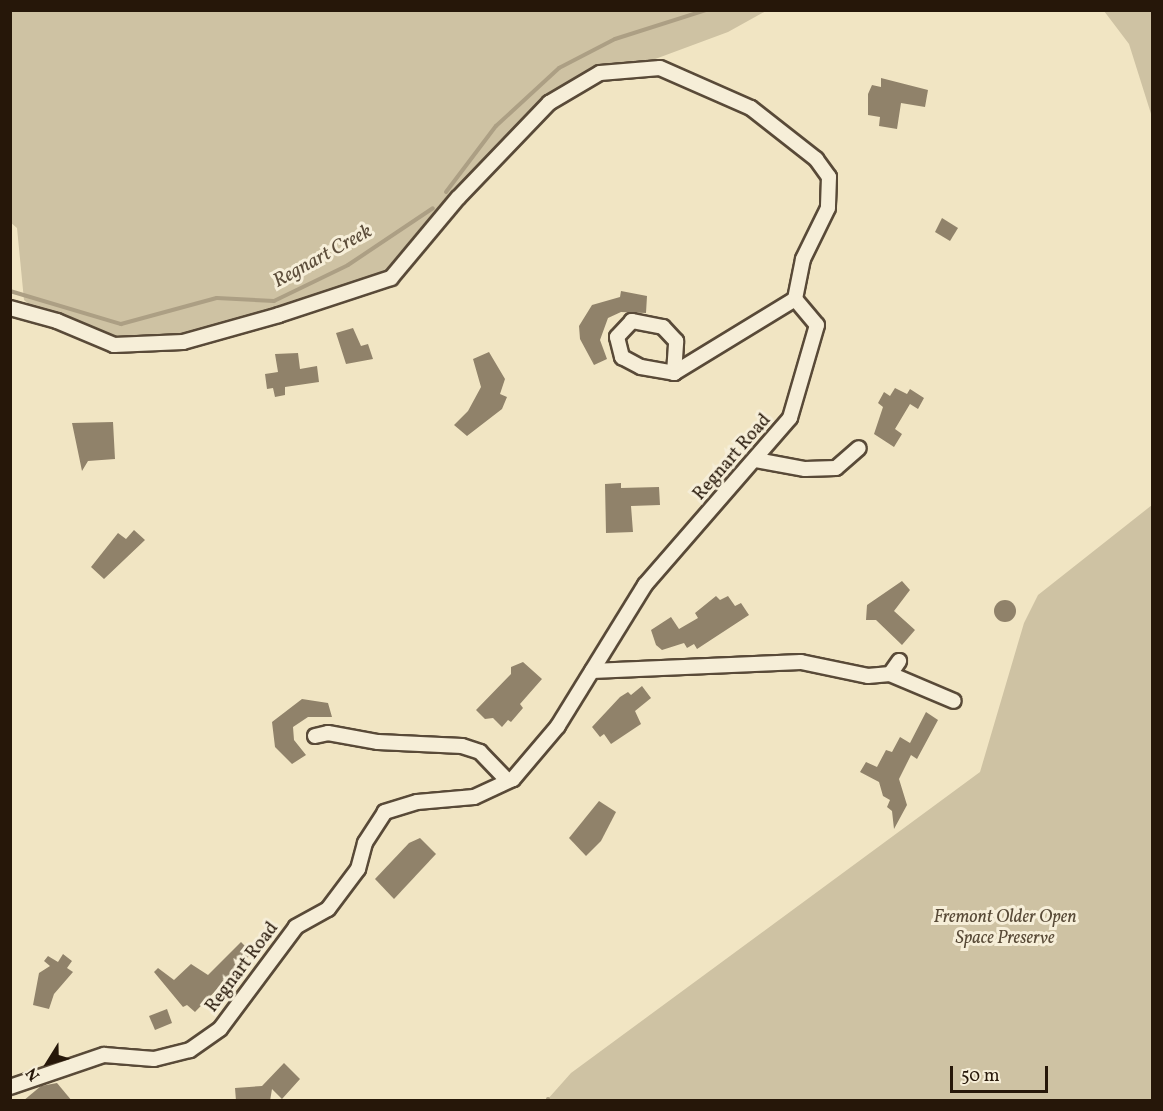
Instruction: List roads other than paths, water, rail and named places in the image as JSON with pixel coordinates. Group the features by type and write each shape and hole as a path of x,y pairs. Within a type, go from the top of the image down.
{"street":[{"path":"10,308 57,321 114,345 183,342 391,278 458,198 549,103 600,73 660,68 751,108 816,159 829,177 828,208 803,259 795,299 674,373 641,368 622,357 617,337 632,321 663,327 675,341 674,373"},
{"name":"Regnart Road","path":"10,1087 104,1055 154,1059 190,1050 220,1029 296,927 328,909 358,868 364,843 385,812 417,802 474,797 508,781 558,726 645,585 790,418 817,325 795,299"},
{"path":"756,459 805,469 836,468 859,448"},
{"path":"890,674 899,661"},
{"path":"592,671 801,662 868,676 890,674 954,701"},
{"path":"315,736 328,733 378,742 462,746 480,752 508,781"}],"waterway":[{"name":"Regnart Creek","path":"446,192 496,126 559,68 615,39 706,10"},
{"name":"Regnart Creek","path":"10,291 121,324 217,298 274,301 348,265 433,208"}],"park label":[{"name":"Fremont Older Open Space Preserve","path":"1005,929"}]}
